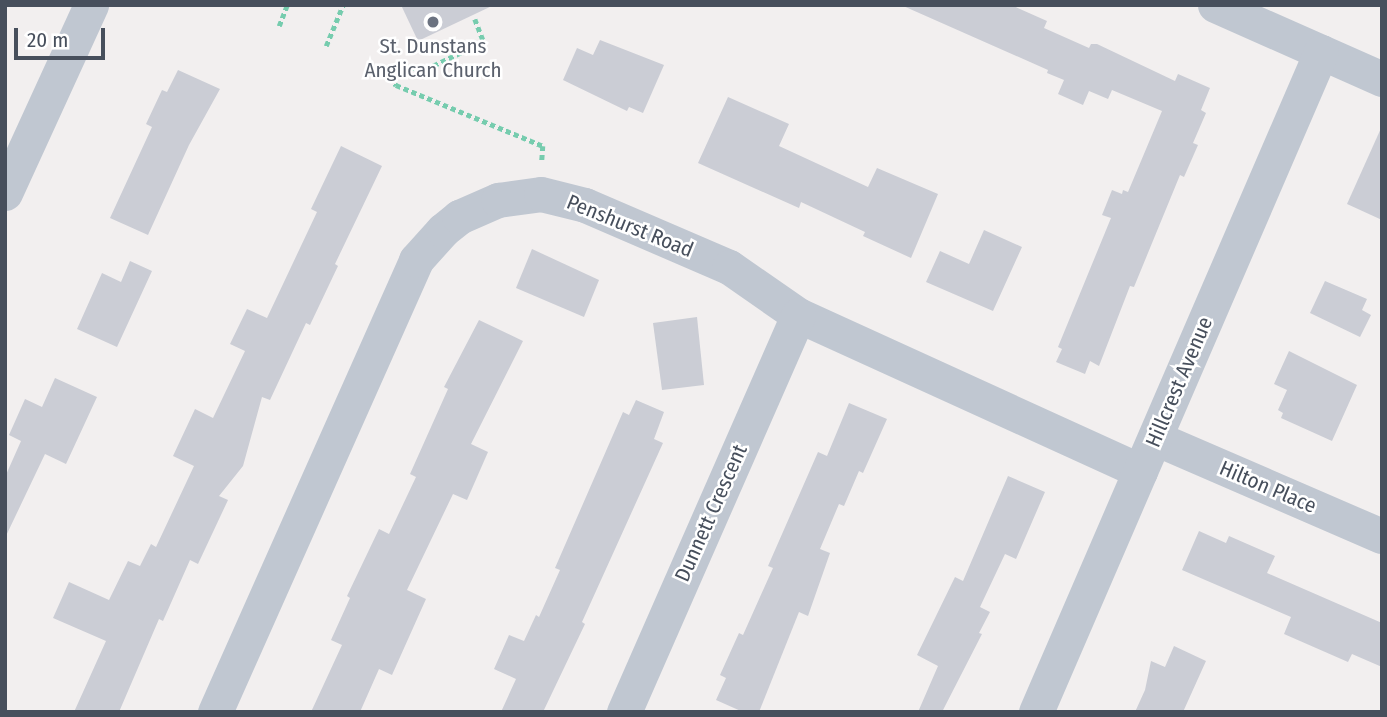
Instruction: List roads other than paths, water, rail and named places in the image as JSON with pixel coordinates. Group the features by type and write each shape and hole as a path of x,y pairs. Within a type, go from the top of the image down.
{"street":[{"path":"5,193 91,5"},
{"path":"1215,5 1382,79"},
{"name":"Hillcrest Avenue","path":"1035,712 1321,52"},
{"name":"Penshurst Road","path":"215,712 416,260 443,230 477,208 519,195 541,194 585,205 729,267 798,315 1140,471"},
{"name":"Dunnett Crescent","path":"624,712 798,315"},
{"name":"Hilton Place","path":"1155,438 1382,536"}],"place":[{"name":"St. Dunstans Anglican Church","path":"433,22"}]}
